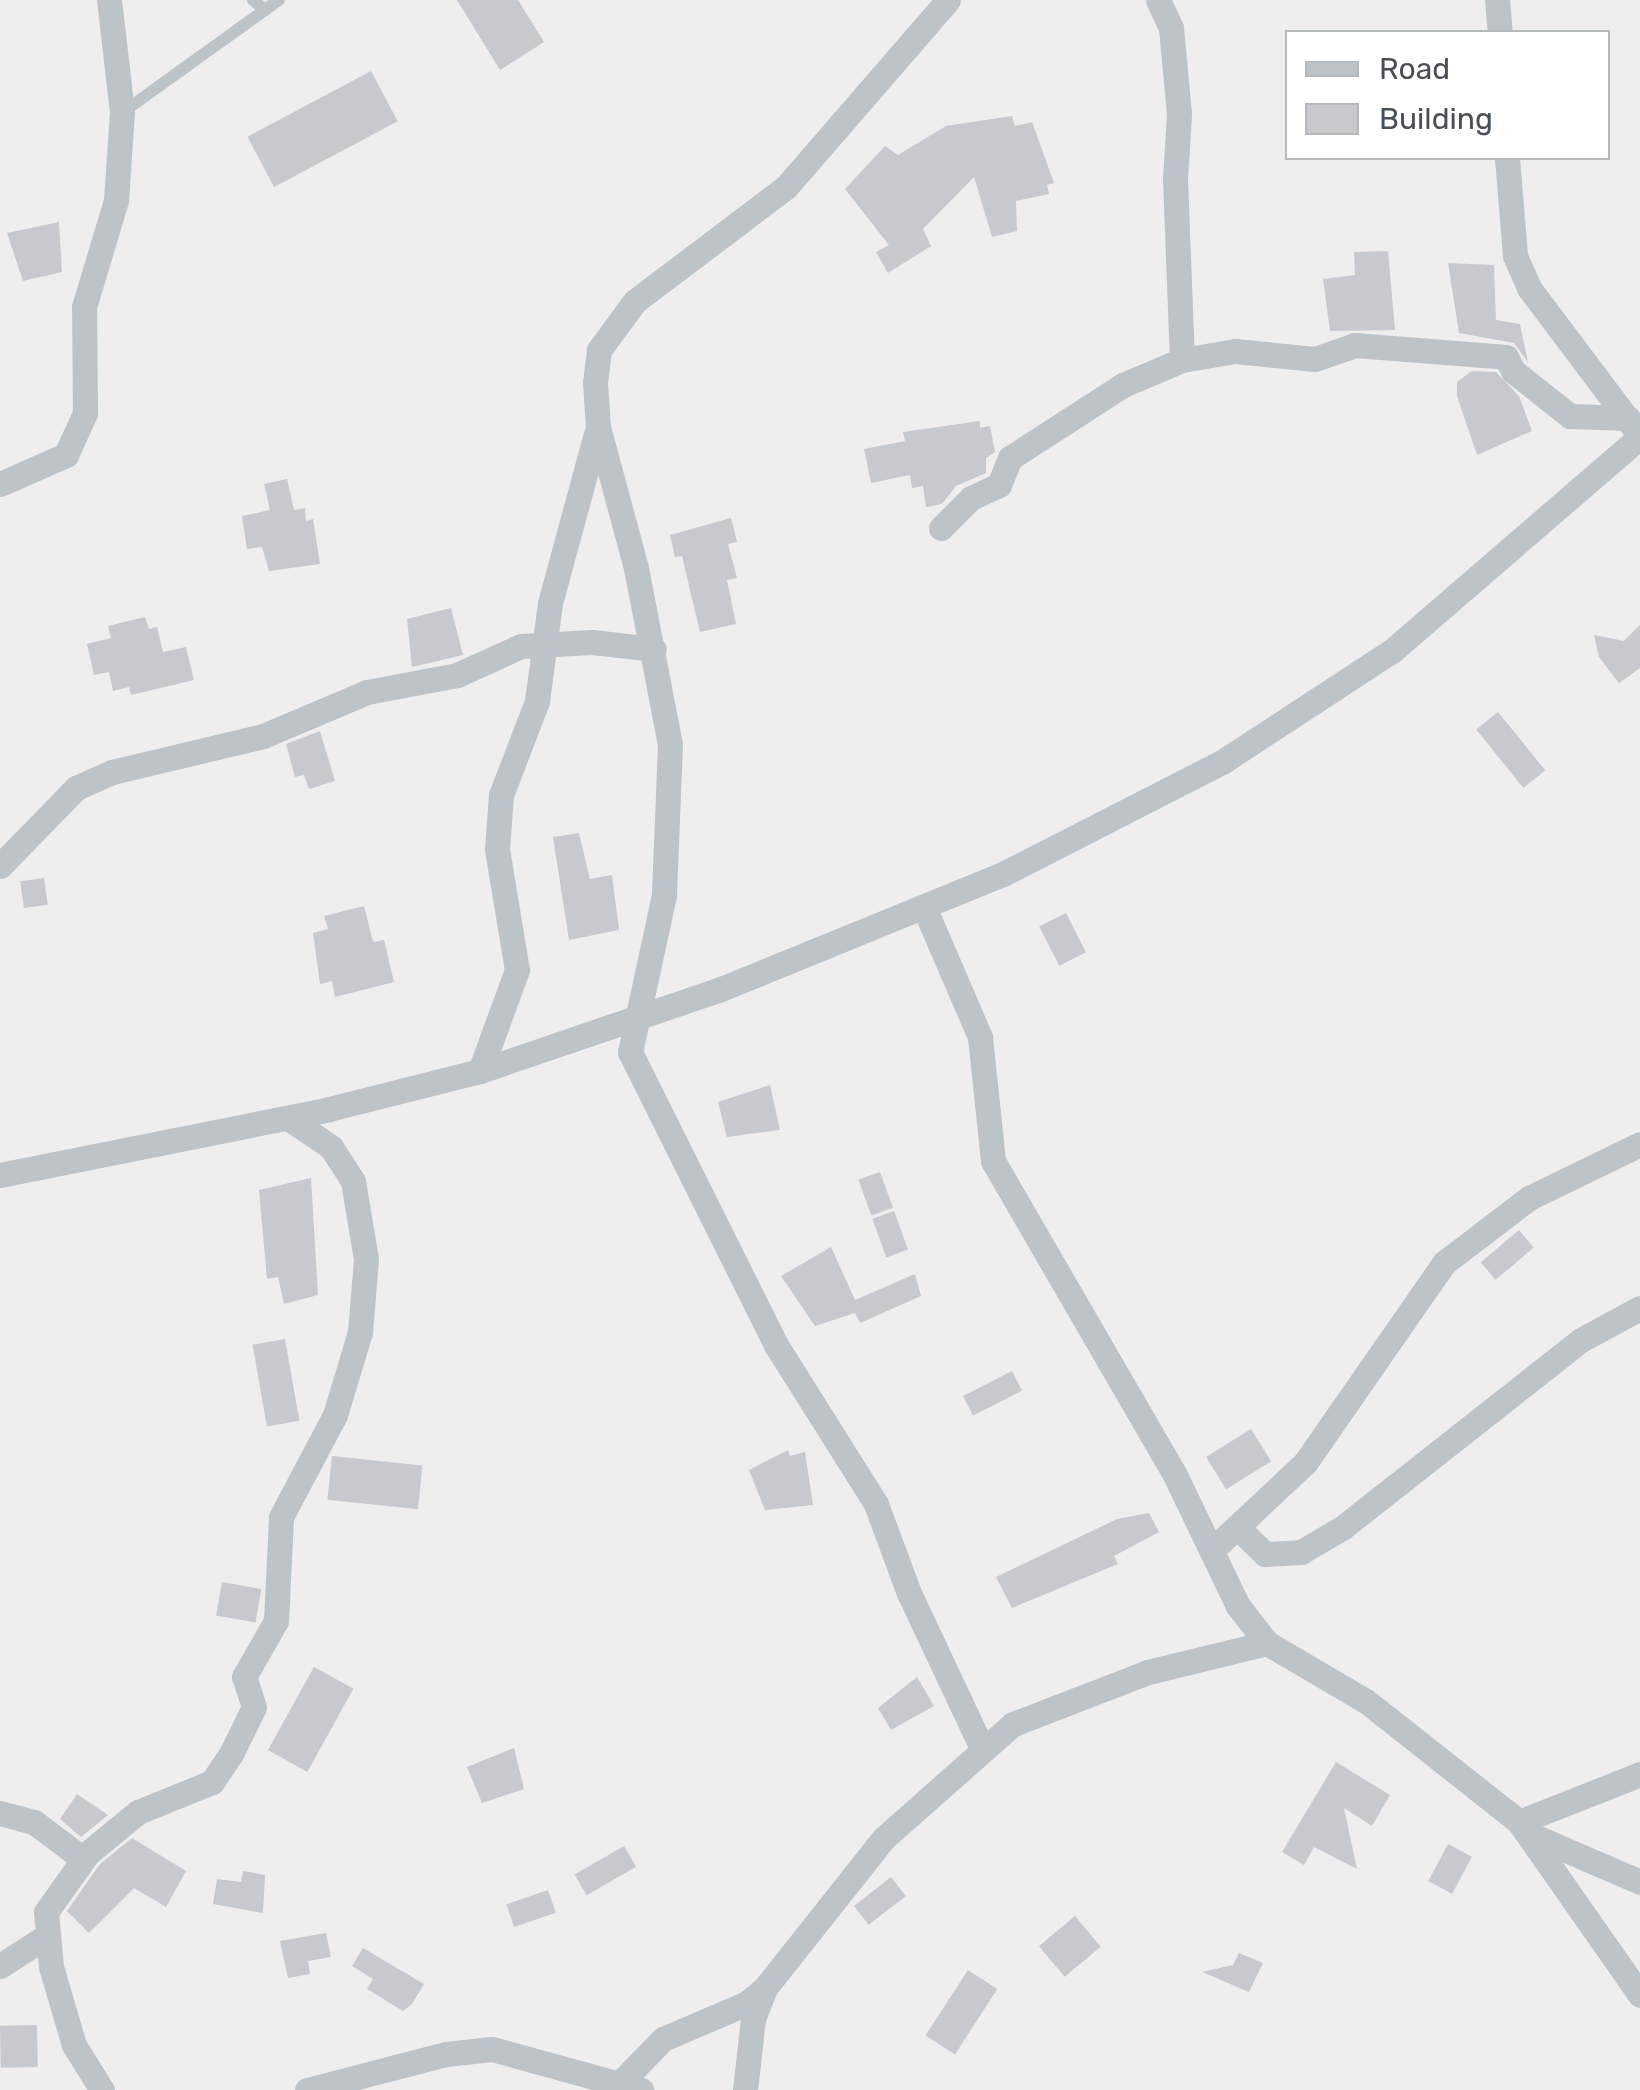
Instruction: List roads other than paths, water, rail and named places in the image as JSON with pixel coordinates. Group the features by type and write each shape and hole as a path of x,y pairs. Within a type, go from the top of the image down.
{"street":[{"path":"0,484 58,460 79,430 88,396 84,307 116,200 122,112 108,0"},
{"path":"948,0 786,187 680,263 617,321 597,364 598,427 654,649 670,744 668,827 642,1017 630,1032 630,1052 644,1088 690,1161 802,1394 876,1504 909,1593 982,1748"},
{"path":"1158,0 1170,28 1178,114 1182,360"},
{"path":"1497,0 1500,30"},
{"path":"1508,160 1515,256 1529,288 1636,431"},
{"path":"942,528 972,498 999,485 1010,458 1123,384 1182,360 1235,350 1316,359 1355,345 1506,357 1514,371 1570,416 1636,431"},
{"path":"480,1071 517,970 498,820 507,773 537,700 543,645 598,427"},
{"path":"0,1174 288,1118 480,1071 642,1017 1003,874 1222,762 1392,650 1636,431"},
{"path":"0,866 76,788 112,772 263,736 367,692 422,685 521,646 654,649"},
{"path":"924,907 980,1037 994,1161 1212,1550 1238,1606 1267,1643 1366,1701 1525,1828 1640,1882"},
{"path":"102,2090 74,2045 45,1937 46,1912 83,1859 138,1812 212,1782 231,1754 254,1707 244,1677 276,1621 281,1517 350,1373 366,1290 353,1181 331,1147 288,1118"},
{"path":"1212,1550 1305,1463 1444,1263 1530,1198 1640,1144"},
{"path":"1237,1527 1265,1554 1301,1552 1342,1528 1581,1340 1640,1308"},
{"path":"307,2090 446,2054 492,2050 631,2086 662,2039 747,2003 764,1988 854,1872 982,1748 1050,1706 1148,1672 1267,1643"},
{"path":"1525,1828 1640,1774"},
{"path":"0,1813 34,1822 83,1859"},
{"path":"1525,1828 1640,1995"},
{"path":"0,1966 45,1937"},
{"path":"745,2090 749,2037 764,1988"}],"lane":[{"path":"253,0 265,10"},
{"path":"122,112 279,0"}]}
